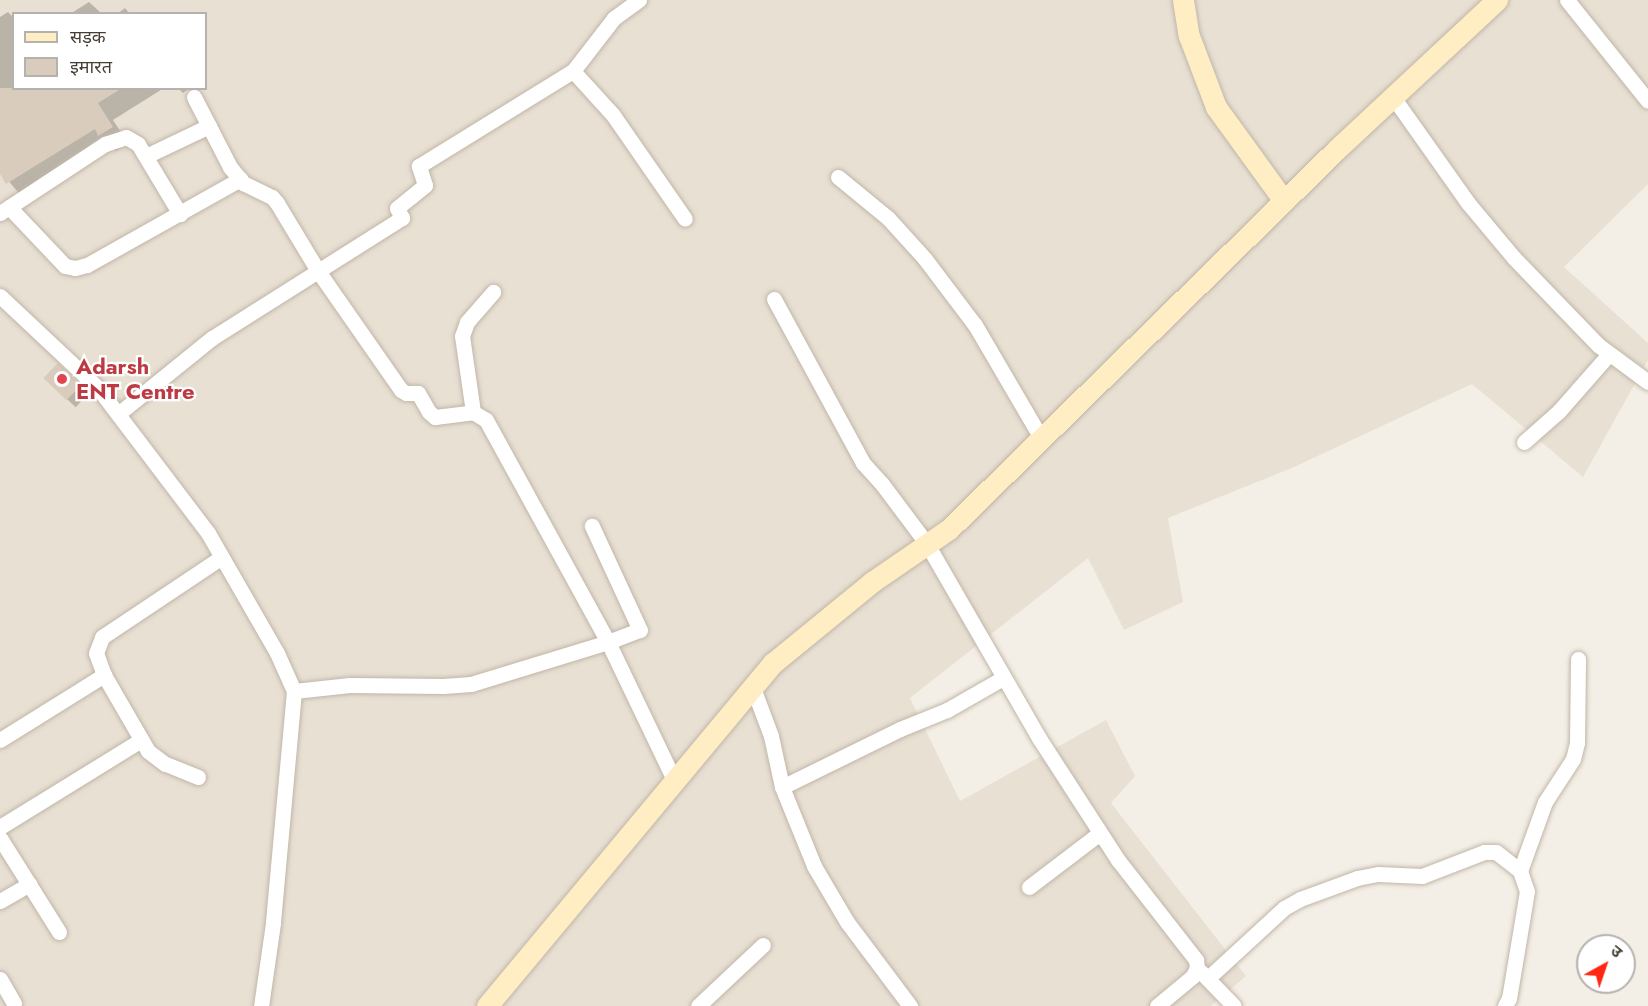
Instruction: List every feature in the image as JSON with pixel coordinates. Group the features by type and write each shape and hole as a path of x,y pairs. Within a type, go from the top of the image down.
{"street":[{"path":"118,414 212,338 402,218 397,208 425,185 419,166 573,71 614,18 639,0"},
{"path":"1183,0 1189,36 1216,106 1284,201"},
{"path":"486,1006 773,663 872,582 949,528 1284,201 1497,0"},
{"path":"1567,0 1648,101"},
{"path":"573,71 613,115 685,219"},
{"path":"194,97 230,167 255,191 272,198 318,271 401,390 406,393 418,393 429,412 435,417 474,412 486,420 608,642 675,782"},
{"path":"1392,98 1468,203 1500,242 1561,309 1609,354 1648,382"},
{"path":"146,156 209,126"},
{"path":"180,214 146,156 133,139 119,137 48,179 4,210 65,266 75,268 87,265 180,214 240,179"},
{"path":"838,177 888,218 926,259 975,325 1041,438"},
{"path":"474,412 462,336 467,322 494,292"},
{"path":"0,296 98,388 208,533 277,653 294,691 273,923 261,1006"},
{"path":"774,299 862,463 882,484 927,544 1003,678 1100,833 1145,897 1191,951 1202,973 1234,1006"},
{"path":"1524,442 1559,411 1609,354"},
{"path":"294,691 350,686 456,686 608,642 640,630 592,526"},
{"path":"198,777 165,764 148,751 104,675 96,653 102,637 222,557"},
{"path":"1520,871 1545,802 1573,759 1577,743 1578,659"},
{"path":"0,740 104,675"},
{"path":"782,787 900,729 947,710 1003,678"},
{"path":"753,688 771,736 782,787 814,866 847,922 910,1006"},
{"path":"0,827 141,740"},
{"path":"1029,887 1100,833"},
{"path":"0,838 59,932"},
{"path":"1157,1006 1284,908 1343,882 1378,874 1422,876 1490,851 1503,855 1520,871 1527,891 1509,998 1505,1006"},
{"path":"0,901 29,884"},
{"path":"698,1006 763,945"},
{"path":"0,979 14,1003"}],"shaded area":[{"path":"0,0 1648,0 1648,184 1564,267 1648,343 1648,360 1583,477 1472,384 1294,467 1168,518 1183,602 1124,630 1088,558 910,698 960,801 1106,720 1135,776 1111,803 1246,976 1211,1006 0,1006"}],"building":[{"path":"0,88 119,90 98,103 113,127 98,136 95,129 6,184 0,174"},
{"path":"58,363 81,385 66,400 43,378"}],"place":[{"name":"Adarsh ENT Centre","path":"62,379"}]}
